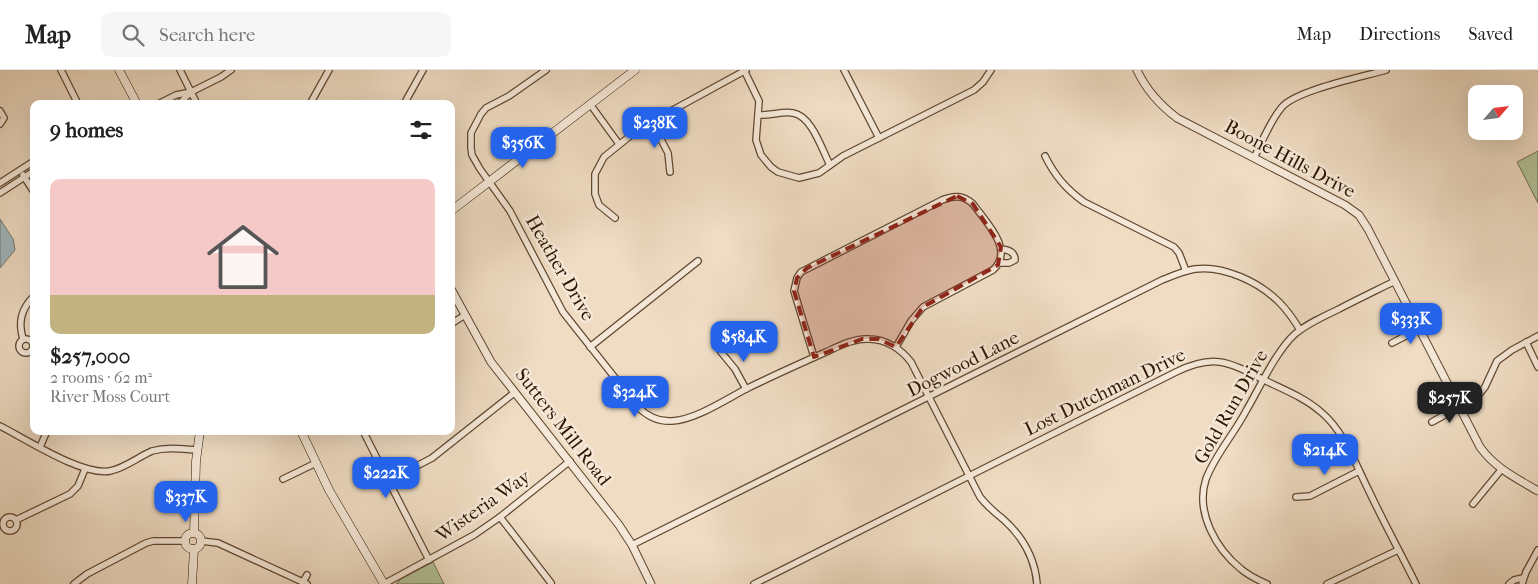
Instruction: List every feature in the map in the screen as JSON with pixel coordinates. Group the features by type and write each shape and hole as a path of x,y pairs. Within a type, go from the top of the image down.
{"main road":[{"path":"120,70 135,100"},
{"path":"455,208 635,70"},
{"path":"194,533 196,450 199,435"},
{"path":"303,435 329,490 384,584"},
{"path":"194,533 200,537 201,541 200,546 194,549 187,546 185,541 187,536 194,533"},
{"path":"192,584 194,549"}],"street":[{"path":"61,70 76,100"},
{"path":"180,70 195,100"},
{"path":"166,100 176,95 191,92 231,70"},
{"path":"312,100 329,70"},
{"path":"406,100 423,70"},
{"name":"Heather Drive","path":"546,70 508,96 486,108 473,127 470,141 472,155 510,211 559,306 638,406 653,418 670,421 690,417 814,357 851,342 862,339 878,339 896,347"},
{"path":"615,218 601,208 597,202 594,184 599,165 610,151 652,122 745,70 759,101 756,140 761,155 771,167 784,175 799,178 819,174 843,156 974,90 983,82 991,70"},
{"path":"844,70 879,138"},
{"name":"Boone Hills Drive","path":"1137,70 1151,94 1170,112 1195,128 1345,205 1359,215 1395,281 1480,448 1502,470 1538,491"},
{"path":"1254,158 1274,119 1282,107 1291,99 1312,91 1386,70"},
{"path":"184,100 191,92"},
{"path":"590,104 619,144"},
{"path":"0,111 4,118 0,124"},
{"path":"758,115 771,116 792,113 803,117 810,125 830,165"},
{"path":"652,122 668,153 670,172"},
{"path":"1046,156 1053,172 1071,192 1084,202 1174,247 1179,253 1186,271"},
{"path":"0,183 30,164"},
{"path":"20,170 30,186"},
{"path":"0,193 30,173"},
{"path":"814,357 794,291 797,278 801,272 942,200 957,196 968,199 973,204 999,242 1002,249 999,263 993,270 923,307 911,321 896,347 911,362 969,476 986,505 1009,525 1023,542 1033,561 1037,584"},
{"path":"999,263 1009,264 1015,260 1012,252 1002,249"},
{"path":"590,347 698,261"},
{"name":"Dogwood Lane","path":"632,545 1162,280 1186,271 1196,269 1223,271 1250,282 1270,294 1300,330"},
{"name":"Gold Run Drive","path":"1267,584 1242,570 1218,545 1210,528 1204,500 1204,490 1209,472 1284,346 1300,330 1395,281"},
{"name":"Sutters Mill Road","path":"455,296 491,362 619,525 632,545 651,584"},
{"path":"23,339 20,323 21,316 30,300"},
{"path":"455,321 465,315"},
{"path":"1392,343 1419,329"},
{"path":"1432,422 1470,402 1481,393 1493,368 1501,358 1538,336"},
{"path":"1526,342 1538,367"},
{"path":"720,352 735,369 746,389"},
{"name":"Lost Dutchman Drive","path":"754,584 1201,362 1223,362 1234,365 1303,398 1322,412 1341,436 1416,584"},
{"path":"388,480 432,458 514,393"},
{"path":"0,426 85,469 100,472 115,469 158,449 196,450"},
{"path":"40,446 45,435"},
{"path":"365,435 429,560"},
{"name":"Wisteria Way","path":"384,584 474,535 500,517 570,461"},
{"path":"283,479 316,463"},
{"path":"16,520 70,494 78,486 85,469"},
{"path":"1472,504 1502,470"},
{"path":"1296,497 1310,496 1359,471"},
{"path":"500,517 551,583"},
{"path":"74,584 87,574 146,543 153,541 185,541"},
{"path":"201,541 218,543 305,583 307,575"},
{"path":"1327,584 1398,550"},
{"path":"1509,584 1514,580 1523,581 1538,550"}],"highlighted area":[{"path":"957,196 973,204 1001,247 998,265 923,307 896,347 878,339 862,339 814,357 794,291 797,278 807,268"}],"green space":[{"path":"1538,151 1538,203 1517,162"},
{"path":"433,562 444,584 396,584 401,579"}],"water":[{"path":"0,219 13,239 15,250 0,268"}]}
